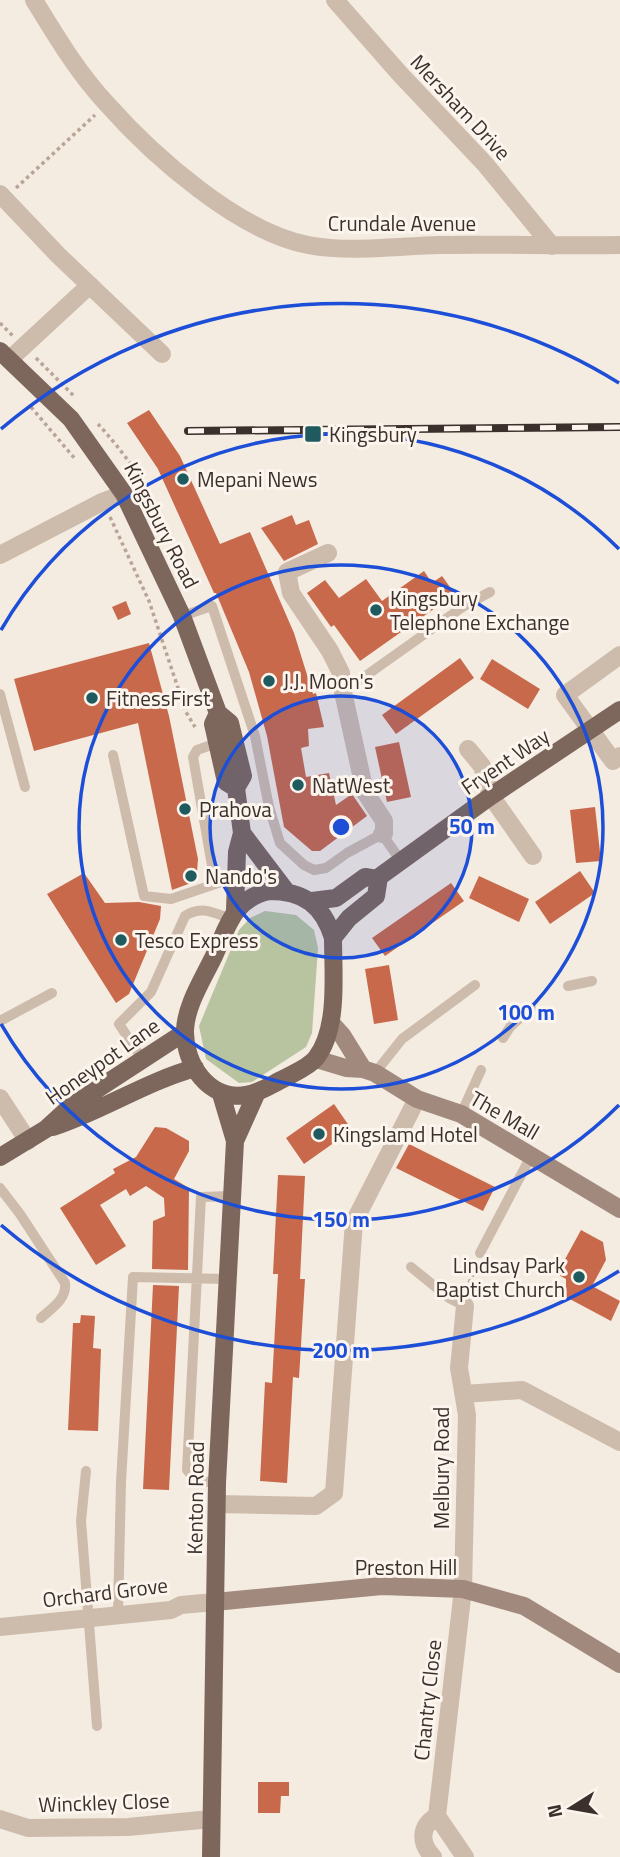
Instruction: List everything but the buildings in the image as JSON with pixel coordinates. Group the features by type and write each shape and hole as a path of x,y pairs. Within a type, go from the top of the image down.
{"main road":[{"name":"Kingsbury Road","path":"5,355 71,419 124,494 182,616 218,713 230,723 243,776 236,788 242,833 229,882 233,914"},
{"name":"Fryent Way","path":"312,901 336,898 365,877 377,879 491,796 620,710"},
{"name":"Kingsbury Road","path":"218,713 213,724 226,783 236,788"},
{"name":"Kingsbury Road","path":"242,833 286,891"},
{"name":"Fryent Way","path":"333,938 349,918 376,896 377,879"},
{"path":"286,891 312,901 329,925 333,938 331,1023 316,1059 298,1071 257,1092 245,1095 221,1094 209,1086 195,1068 187,1051 185,1032 192,1003 233,914 255,894 286,891"},
{"name":"Honeypot Lane","path":"0,1157 46,1129 70,1107 185,1032"},
{"name":"Honeypot Lane","path":"46,1129 78,1119 159,1079 195,1068"},
{"name":"Kenton Road","path":"235,1141 257,1092"},
{"name":"Kenton Road","path":"211,1857 217,1483 235,1141 221,1094"}],"street":[{"name":"Crundale Avenue","path":"34,0 66,52 107,104 163,160 209,196 256,227 307,245 352,248 620,245"},
{"name":"Mersham Drive","path":"335,0 485,164 552,246"},
{"path":"2,196 162,354"},
{"path":"5,355 90,285"},
{"path":"0,555 102,502 124,494"},
{"path":"328,554 287,572 291,593 330,651 341,673 342,692 365,792 384,821 382,834"},
{"path":"620,655 565,695 613,761 620,756"},
{"path":"468,749 482,766 491,796 533,856"},
{"name":"The Mall","path":"331,1023 369,1071"},
{"name":"The Mall","path":"316,1059 346,1068 369,1071 417,1099 461,1114 620,1209"},
{"path":"0,1098 28,1141"},
{"path":"217,1504 316,1506 334,1493 354,1222 417,1099"},
{"name":"Melbury Road","path":"462,1305 459,1368 467,1415 463,1589"},
{"path":"464,1394 522,1390 620,1442"},
{"name":"Preston Hill","path":"215,1602 382,1586 463,1589 524,1606 620,1664"},
{"name":"Chantry Close","path":"433,1857 426,1846 424,1828 427,1822 437,1816 463,1589"},
{"name":"Orchard Grove","path":"0,1627 172,1610 181,1605 215,1602"},
{"path":"437,1816 465,1857"},
{"name":"Winckley Close","path":"0,1819 28,1828 128,1827 211,1819"}],"lane":[{"path":"342,692 464,606 490,592"},
{"path":"182,616 212,606 255,736 269,807 280,843 304,865 314,870 326,868 382,834 401,861"},
{"path":"1,696 25,787"},
{"path":"217,743 197,750 193,757 214,877 229,882"},
{"path":"113,755 144,897 171,899 229,882"},
{"path":"143,1060 119,1024 151,992 185,916 192,911 203,909 233,914"},
{"path":"568,986 592,981"},
{"path":"369,1071 402,1039 475,985"},
{"path":"0,1021 52,993"},
{"path":"503,1038 510,1027 531,1008"},
{"path":"461,1114 481,1070"},
{"path":"480,1253 531,1156"},
{"path":"0,1188 65,1283 64,1297 41,1318"},
{"path":"217,1483 195,1480 187,1470 201,1197 232,1196"},
{"path":"411,1267 449,1298 462,1305"},
{"path":"118,1614 121,1482 133,1277 226,1279"},
{"path":"86,1471 81,1521 97,1726"}],"path":[{"path":"2,196 107,104"},
{"path":"0,323 18,341"},
{"path":"27,350 66,386 82,405"},
{"path":"26,400 72,454"},
{"path":"107,512 149,601 186,712 199,733"},
{"path":"462,1305 477,1269 480,1253"}],"green space":[{"path":"265,911 296,915 314,930 318,948 312,1033 306,1047 252,1082 239,1083 206,1059 199,1026 239,930 250,918"}],"railway":[{"path":"188,431 620,427"}],"place":[{"name":"Kingsbury","path":"313,434"},
{"name":"Mepani News","path":"183,479"},
{"name":"Kingsbury Telephone Exchange","path":"376,610"},
{"name":"J.J. Moon's","path":"269,681"},
{"name":"FitnessFirst","path":"92,698"},
{"name":"NatWest","path":"298,785"},
{"name":"Prahova","path":"185,809"},
{"name":"Nando's","path":"191,876"},
{"name":"Tesco Express","path":"121,940"},
{"name":"Kingslamd Hotel","path":"319,1134"},
{"name":"Lindsay Park Baptist Church","path":"579,1277"}]}
